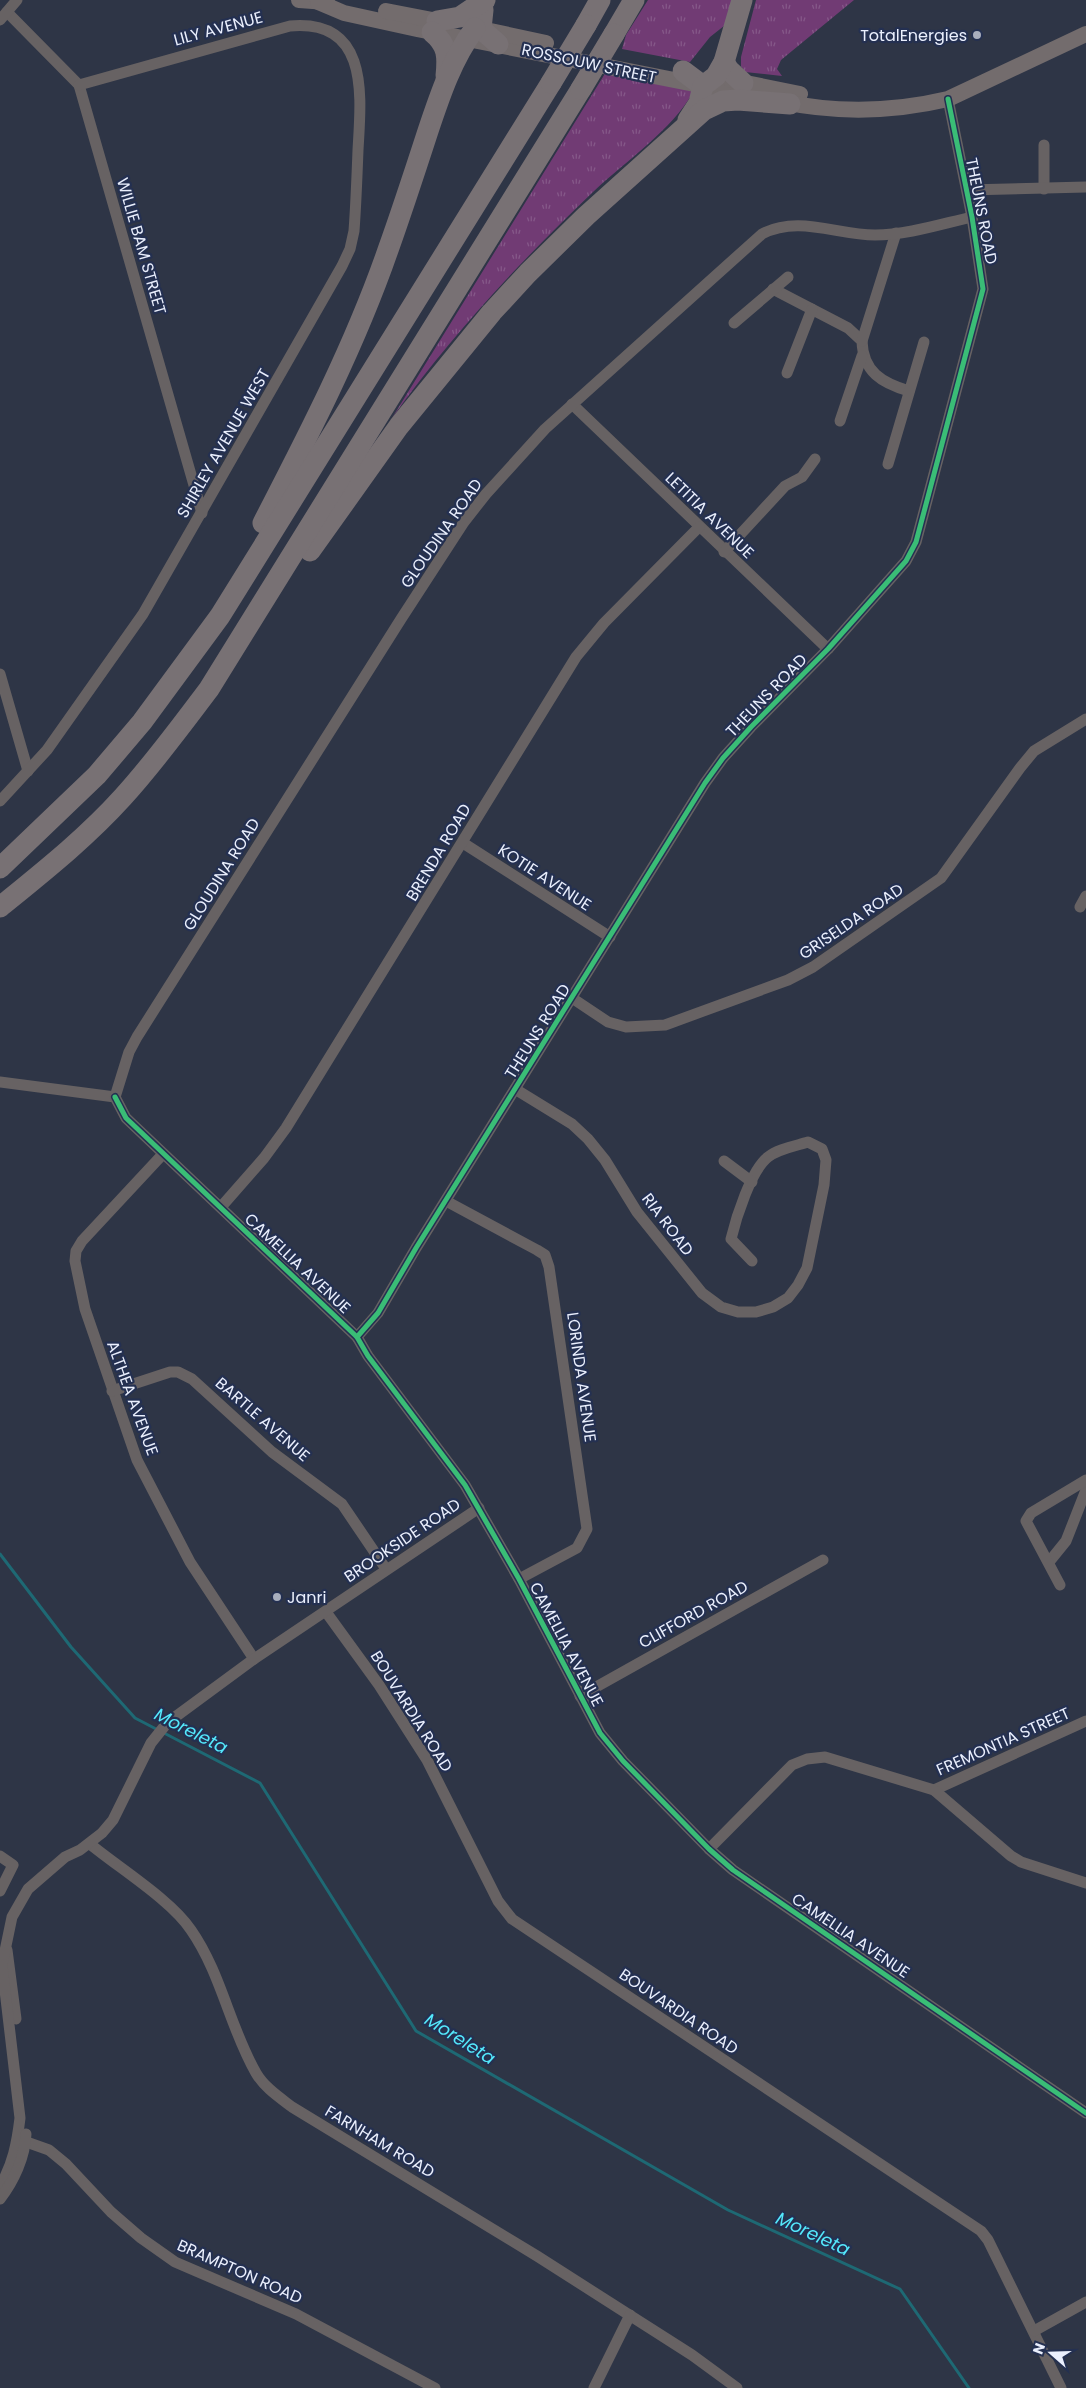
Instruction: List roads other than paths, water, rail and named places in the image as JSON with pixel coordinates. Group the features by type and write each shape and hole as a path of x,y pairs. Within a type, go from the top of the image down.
{"highway":[{"path":"220,616 260,528 303,447 366,310 445,81 448,62 446,47 435,27 460,17 486,0"},
{"path":"445,81 475,32 486,0"},
{"path":"0,868 97,775 142,722 220,616 600,0"},
{"path":"209,689 634,0"},
{"path":"684,126 714,75 742,0"},
{"path":"475,32 498,44"},
{"path":"683,71 714,75 729,70 743,83"},
{"path":"0,907 82,839 123,798 165,748 260,622 399,426 456,354 528,273 684,126 704,110 723,101 738,100 790,104"}],"main road":[{"name":"ROSSOUW STREET","path":"299,0 318,2 344,13 475,32 683,71"},
{"name":"ROSSOUW STREET","path":"498,44 714,75 790,104 841,110 924,105 948,100 1086,34"},
{"path":"1064,45 1086,41"},
{"name":"ROSSOUW STREET","path":"743,83 844,102 863,108"}],"street":[{"path":"4,16 17,0"},
{"name":"WILLIE BAM STREET","path":"4,16 79,85 202,514"},
{"name":"LILY AVENUE","path":"79,85 290,26 306,25 328,32 346,46 354,59"},
{"name":"SHIRLEY AVENUE WEST","path":"0,801 47,750 143,614 202,514 348,255 355,218 360,111 360,75 354,59"},
{"name":"THEUNS ROAD","path":"357,1337 378,1313 514,1089 705,783 723,758 828,649 906,561 916,542 981,300 982,278 972,217 948,100"},
{"path":"1044,145 1044,189"},
{"path":"967,190 1086,187"},
{"name":"GLOUDINA ROAD","path":"115,1097 137,1037 308,765 464,522 533,441 762,234 779,227 808,226 874,235 896,233 972,217"},
{"path":"840,421 862,356 862,341 896,233"},
{"path":"734,323 788,277"},
{"path":"773,289 848,328 862,341"},
{"path":"787,373 812,309"},
{"path":"888,464 924,342"},
{"path":"862,356 872,372 894,386 909,391"},
{"name":"LETITIA AVENUE","path":"572,404 724,552 828,649"},
{"path":"724,552 785,486 802,477 815,459"},
{"name":"BRENDA ROAD","path":"220,1207 264,1158 286,1128 576,657 604,623 699,527"},
{"path":"0,674 28,772"},
{"name":"GRISELDA ROAD","path":"572,998 608,1022 626,1027 665,1026 788,980 814,967 941,878 1020,768 1034,752 1086,719"},
{"name":"KOTIE AVENUE","path":"463,843 610,937"},
{"path":"1080,907 1086,896"},
{"path":"0,1082 115,1097"},
{"name":"RIA ROAD","path":"514,1089 572,1124 588,1139 605,1160 636,1212 702,1293 721,1307 738,1312 756,1312 773,1307 788,1298 807,1268 826,1173 824,1151 808,1142 774,1153 763,1162 752,1182"},
{"name":"CAMELLIA AVENUE","path":"115,1097 126,1118 357,1337 368,1356 465,1485 519,1579 600,1733 622,1761 709,1849 734,1870 1086,2113"},
{"name":"ALTHEA AVENUE","path":"164,1154 84,1238 76,1251 76,1269 86,1316 136,1460 190,1562 254,1659"},
{"path":"724,1161 752,1182 731,1239 752,1261"},
{"name":"LORINDA AVENUE","path":"446,1201 545,1255 549,1267 587,1529 577,1548 519,1579"},
{"name":"BARTLE AVENUE","path":"112,1390 170,1372 178,1372 192,1379 272,1452 342,1504 386,1569"},
{"path":"1060,1585 1027,1524 1027,1518 1031,1513 1086,1480"},
{"path":"1049,1562 1066,1541 1086,1490"},
{"name":"BROOKSIDE ROAD","path":"90,1844 114,1820 139,1764 157,1733 167,1723 254,1659 479,1508"},
{"name":"CLIFFORD ROAD","path":"580,1696 823,1560"},
{"name":"BOUVARDIA ROAD","path":"326,1612 379,1685 427,1760 498,1900 512,1919 972,2223 988,2240 1061,2388"},
{"name":"FREMONTIA STREET","path":"934,1790 1086,1721"},
{"path":"709,1849 792,1765 807,1759 825,1757 934,1790 1011,1856 1021,1862 1086,1882"},
{"path":"0,2186 22,2140 1,1971 12,1917 20,1901 42,1875 65,1857 90,1844"},
{"name":"FARNHAM ROAD","path":"90,1844 173,1909 192,1931 211,1969 256,2073 273,2092 292,2107 537,2256 630,2315 692,2355 737,2388"},
{"path":"0,1856 13,1865 1,1889 20,1901"},
{"path":"0,2199 15,2175 26,2118 11,1968 6,1942"},
{"name":"BRAMPTON ROAD","path":"22,2140 49,2150 66,2164 111,2212 141,2238 175,2262 296,2314 435,2388"},
{"path":"1034,2331 1086,2302"},
{"path":"594,2388 630,2315"}],"waterway":[{"name":"Moreleta","path":"0,1554 71,1647 135,1718 158,1730"},
{"name":"Moreleta","path":"164,1733 260,1783 416,2031 728,2210 900,2289 969,2388"}],"place":[{"name":"TotalEnergies","path":"977,35"},
{"name":"Janri","path":"277,1597"}]}
